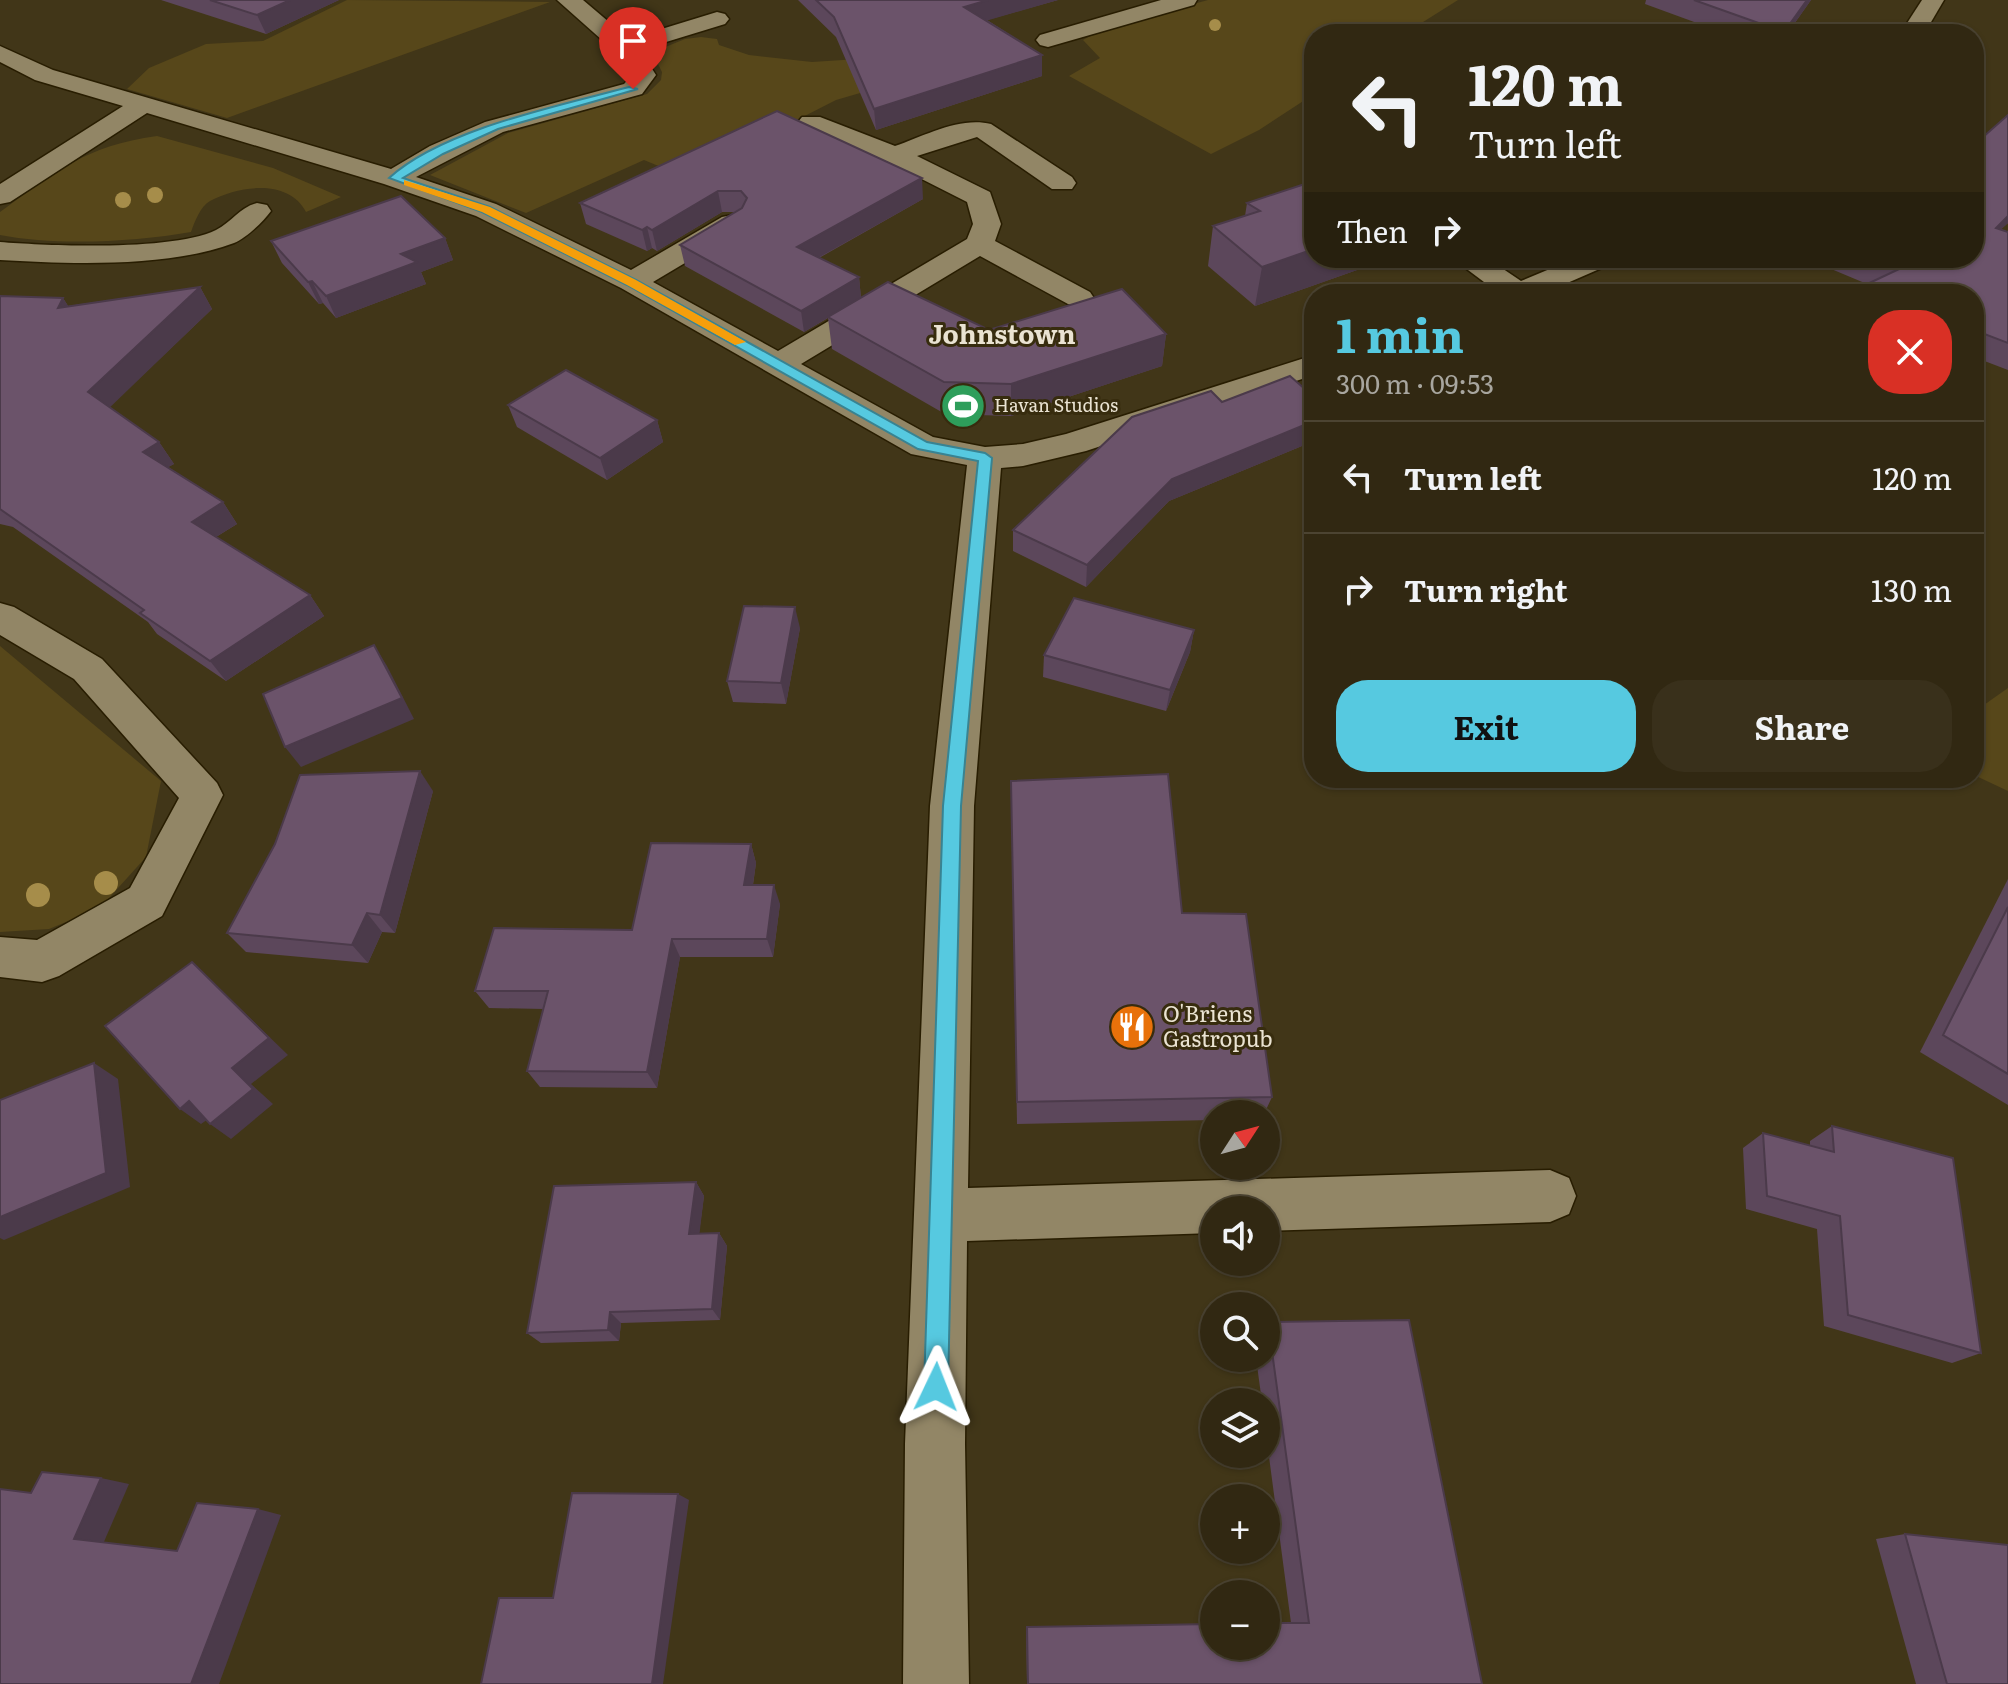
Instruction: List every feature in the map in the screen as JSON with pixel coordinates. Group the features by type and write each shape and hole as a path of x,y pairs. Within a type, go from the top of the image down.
{"street":[{"path":"394,178 439,152 494,127 633,89 644,75 638,63 568,0"},
{"path":"1048,40 1186,0"},
{"path":"1918,24 1933,0"},
{"path":"623,48 717,19"},
{"path":"0,53 44,75 394,178 486,210 632,282 923,446 985,458 1023,455 1074,443 1304,368"},
{"path":"2,189 142,105"},
{"path":"778,364 980,244 987,224 980,198 898,154 811,122"},
{"path":"898,154 965,130 982,129 1062,183"},
{"path":"0,251 58,255 171,249 226,236 257,211"},
{"path":"632,282 734,221"},
{"path":"980,244 1079,298"},
{"path":"1481,268 1504,284"},
{"path":"1541,284 1578,268"},
{"path":"936,1684 935,1444 952,806 985,458"},
{"path":"0,617 88,669 202,795 146,902 42,961 0,957"},
{"path":"941,1215 1550,1196"}],"shaded area":[{"path":"347,0 550,2 227,118 127,89 149,68 206,44 263,41"},
{"path":"1208,0 1458,0 1420,24 1304,24 1304,101 1259,130 1211,154 1069,76 1100,58 1083,40 1103,29"},
{"path":"685,39 717,39 719,45 749,55 812,62 1012,49 836,100 685,177 644,160 526,213 430,175 508,133 647,94 661,80 662,72 655,58 658,50"},
{"path":"157,136 273,168 341,197 306,212 298,201 276,190 235,191 206,204 191,232 145,238 70,242 0,235 0,212 73,162 110,146"},
{"path":"0,646 161,781 146,857 100,908 49,929 0,932"},
{"path":"2008,688 2008,791 1984,780 1984,705"}],"building":[{"path":"210,0 290,0 257,15"},
{"path":"816,0 988,0 964,7 1042,55 874,109 834,17"},
{"path":"1694,0 1807,0 1790,24 1762,24"},
{"path":"777,111 922,178 797,247 859,277 801,311 680,245 742,208 747,198 741,191 718,191 652,230 647,227 642,230 580,203"},
{"path":"2008,115 2008,216 1996,228 2008,232 2008,343 1984,334 1984,284 1867,284 1897,270 1892,268 1984,268 1984,136"},
{"path":"1304,184 1304,252 1262,267 1213,226 1260,211 1247,203"},
{"path":"401,196 445,238 401,254 417,262 326,296 312,281 308,282 271,241"},
{"path":"888,282 989,330 1122,289 1166,334 1011,384 944,382 828,317"},
{"path":"200,287 88,392 159,442 143,452 223,502 192,522 310,595 210,661 140,613 144,610 0,509 0,296 63,298 58,308"},
{"path":"566,370 657,420 600,458 508,405"},
{"path":"1290,376 1304,388 1304,425 1172,479 1087,565 1013,530 1132,417 1211,391 1222,402"},
{"path":"1074,598 1194,630 1170,690 1044,655"},
{"path":"744,606 795,607 781,683 727,681"},
{"path":"374,645 402,698 285,747 263,694"},
{"path":"420,771 380,915 367,913 352,945 227,933 275,844 300,775"},
{"name":"O'Briens Gastropub","path":"1168,774 1182,913 1246,914 1272,1097 1017,1102 1011,781"},
{"path":"651,843 751,844 744,885 774,885 767,939 672,939 647,1072 527,1071 548,991 475,991 494,928 632,930"},
{"path":"2008,907 2008,1074 1943,1035"},
{"path":"192,962 269,1038 232,1068 253,1089 210,1124 189,1101 180,1109 105,1026"},
{"path":"94,1063 106,1173 0,1217 0,1100"},
{"path":"1832,1126 1953,1158 1981,1353 1848,1315 1840,1216 1767,1196 1763,1133 1834,1152"},
{"path":"696,1182 689,1234 719,1233 712,1309 610,1312 608,1330 527,1333 554,1186"},
{"path":"1409,1320 1482,1684 1028,1684 1027,1627 1200,1624 1200,1660 1280,1660 1280,1623 1309,1623 1280,1410 1280,1388 1277,1388 1275,1372 1280,1372 1280,1322"},
{"path":"42,1472 101,1478 74,1539 177,1551 197,1503 258,1509 191,1684 0,1684 0,1489 31,1493"},
{"path":"572,1493 678,1494 652,1684 481,1684 499,1598 553,1598"},
{"path":"1905,1534 2008,1545 2008,1684 1947,1684"}],"slow traffic":[{"path":"408,183 486,210 632,282 739,342"}],"place":[{"name":"Havan Studios","path":"963,406"},
{"name":"O'Briens Gastropub","path":"1132,1027"}],"district":[{"name":"Johnstown","path":"1002,335"}],"route":[{"path":"633,89 494,127 439,152 394,178 486,210 632,282 923,446 985,458 952,806 936,1387"}]}
